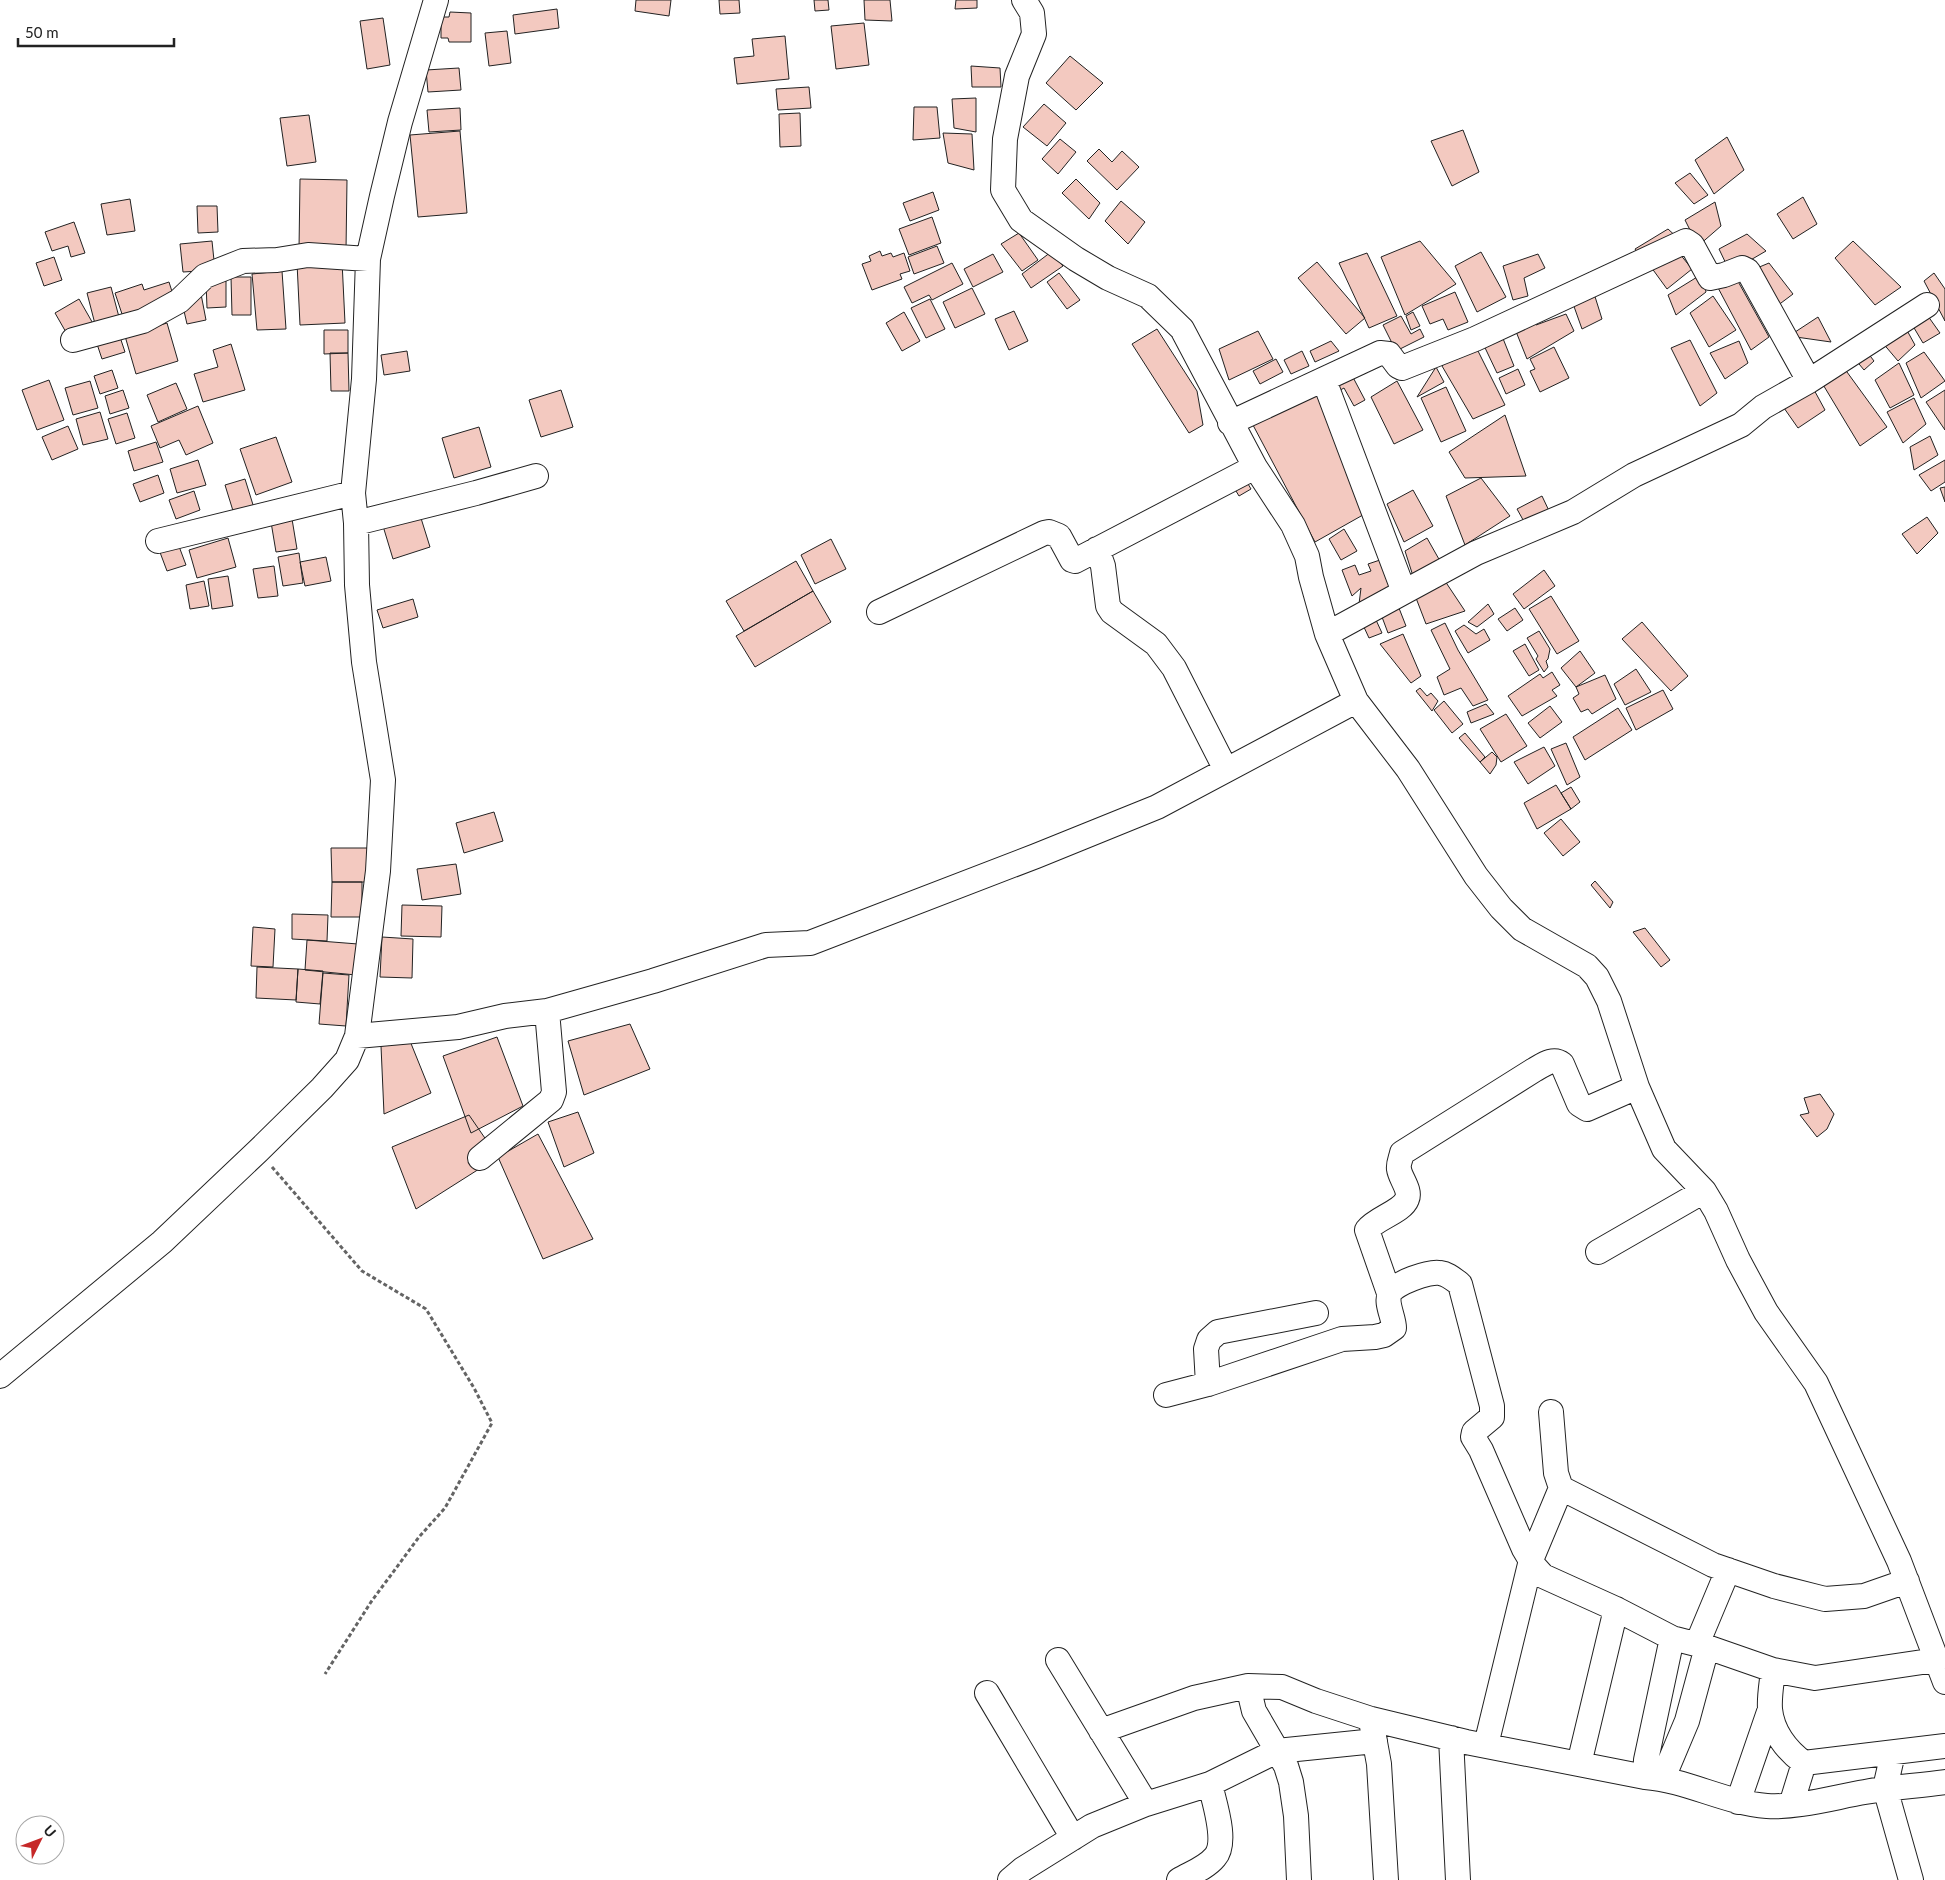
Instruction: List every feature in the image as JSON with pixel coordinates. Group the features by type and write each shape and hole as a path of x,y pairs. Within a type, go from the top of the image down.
{"street":[{"path":"8,1368 162,1242 264,1145 348,1060 357,1036 378,871 383,780 364,662 356,585 356,523 353,493 364,379 368,260 400,122 436,0"},
{"path":"1024,0 1032,13 1034,34 1015,85 1005,139 1003,190 1021,220 1076,259 1108,278 1148,296 1182,329 1230,423 1293,525 1307,556 1327,634 1356,701 1408,769 1476,876 1501,908 1522,929 1587,966 1597,977 1609,1001 1637,1087 1664,1149 1704,1190 1766,1312 1816,1383 1899,1561 1945,1682"},
{"path":"1230,423 1380,353 1389,354 1398,366 1402,368 1475,339 1686,240 1692,245 1710,278 1742,268 1748,271 1809,381"},
{"path":"73,340 143,321 179,301 205,276 243,261 278,260 308,255 368,260"},
{"path":"1327,634 1476,553 1572,512 1634,476 1741,425 1763,407 1809,381 1927,305"},
{"path":"1324,380 1404,592"},
{"path":"879,612 1044,533 1049,532 1059,536 1072,560 1075,560 1255,466"},
{"path":"356,523 536,476"},
{"path":"158,541 353,493"},
{"path":"1097,550 1103,566 1108,606 1112,612 1147,636 1164,654 1174,668 1226,770"},
{"path":"357,1036 458,1027 505,1016 547,1011 653,981 766,945 810,943 1036,856 1157,806 1356,701"},
{"path":"480,1158 551,1100 554,1092 547,1011"},
{"path":"1166,1395 1208,1384 1342,1339 1375,1338 1391,1332 1394,1328 1394,1323 1388,1299 1389,1293 1367,1230 1372,1224 1401,1206 1407,1198 1407,1192 1399,1168 1402,1153 1534,1070 1552,1061 1557,1060 1562,1064 1579,1104 1587,1109 1637,1087"},
{"path":"1598,1252 1704,1190"},
{"path":"1389,1293 1403,1282 1438,1272 1448,1275 1460,1284 1492,1406 1492,1417 1474,1432 1473,1437 1481,1450 1531,1560 1543,1576 1616,1609 1672,1638 1773,1670 1815,1678 1936,1660"},
{"path":"1208,1384 1206,1349 1209,1340 1218,1332 1316,1313"},
{"path":"1486,1745 1531,1560 1561,1488 1556,1473 1551,1412"},
{"path":"1561,1488 1713,1565 1774,1586 1825,1599 1864,1596 1907,1581"},
{"path":"1654,1778 1687,1721 1702,1646 1728,1570"},
{"path":"1579,1764 1616,1609"},
{"path":"1654,1778 1646,1760 1672,1638"},
{"path":"1058,1660 1146,1804"},
{"path":"1738,1802 1770,1709 1773,1670"},
{"path":"1101,1731 1194,1698 1248,1686 1282,1687 1316,1701 1373,1730"},
{"path":"1248,1686 1254,1711 1286,1766 1291,1782 1296,1816 1299,1880"},
{"path":"987,1693 1073,1838"},
{"path":"1770,1709 1776,1731 1782,1742 1791,1753 1804,1763 1945,1746"},
{"path":"1373,1730 1379,1764 1386,1880"},
{"path":"1010,1880 1023,1869 1092,1826 1146,1804 1210,1784 1277,1751 1373,1730 1450,1738 1654,1778 1738,1802 1768,1806 1791,1805 1885,1788 1945,1782"},
{"path":"1450,1738 1458,1880"},
{"path":"1893,1752 1885,1788 1911,1880"},
{"path":"1791,1805 1804,1763"},
{"path":"1179,1880 1203,1868 1216,1856 1221,1843 1210,1784"}],"path":[{"path":"264,1145 362,1271 426,1309 474,1388 492,1423 445,1508 419,1537 371,1602 326,1674"}],"building":[{"path":"636,0 671,0 669,16 635,11"},
{"path":"719,0 739,0 740,13 720,14"},
{"path":"814,0 828,0 829,10 815,11"},
{"path":"864,0 890,0 892,21 865,20"},
{"path":"956,0 977,0 977,8 955,9"},
{"path":"557,9 559,28 515,34 513,15"},
{"path":"450,12 471,13 471,42 449,42 448,38 441,38 441,17 449,17"},
{"path":"383,18 390,65 367,69 360,21"},
{"path":"864,23 869,65 836,69 831,26"},
{"path":"507,31 511,63 489,66 485,33"},
{"path":"785,36 789,79 737,84 734,58 754,56 752,39"},
{"path":"1070,56 1103,83 1076,110 1046,83"},
{"path":"971,66 1000,68 1001,87 972,87"},
{"path":"459,68 461,90 428,92 426,70"},
{"path":"809,87 811,108 778,110 776,89"},
{"path":"976,98 976,132 954,128 952,99"},
{"path":"1044,104 1066,123 1047,146 1023,127"},
{"path":"914,107 937,107 940,138 913,140"},
{"path":"460,108 461,130 429,132 427,110"},
{"path":"800,113 801,146 780,147 779,114"},
{"path":"309,115 316,162 287,166 280,118"},
{"path":"1463,130 1479,172 1452,186 1431,141"},
{"path":"460,131 467,213 418,217 410,135"},
{"path":"943,133 972,134 974,170 948,163"},
{"path":"1727,137 1744,170 1714,194 1695,160"},
{"path":"1060,139 1076,152 1058,174 1042,159"},
{"path":"1099,149 1112,162 1122,151 1139,167 1117,190 1087,161"},
{"path":"1690,173 1708,195 1694,204 1675,183"},
{"path":"300,179 347,180 346,250 299,249"},
{"path":"1076,179 1100,203 1089,219 1062,193"},
{"path":"933,192 939,210 910,221 903,203"},
{"path":"1803,197 1817,224 1793,239 1777,214"},
{"path":"130,199 135,231 107,235 101,204"},
{"path":"1121,201 1145,222 1128,244 1105,221"},
{"path":"1715,202 1721,226 1698,246 1685,220"},
{"path":"197,206 217,206 218,232 198,233"},
{"path":"932,217 941,243 909,255 899,229"},
{"path":"74,222 85,253 71,257 68,246 52,251 45,232"},
{"path":"1668,229 1680,240 1644,263 1635,249"},
{"path":"1019,233 1038,260 1022,271 1001,244"},
{"path":"1747,234 1766,251 1730,272 1719,249"},
{"path":"212,241 215,270 183,272 180,244"},
{"path":"1420,241 1456,284 1405,315 1381,257"},
{"path":"1853,241 1901,287 1875,305 1835,258"},
{"path":"937,246 944,263 914,274 908,257"},
{"path":"1675,248 1692,269 1667,289 1651,267"},
{"path":"880,251 882,256 891,253 893,257 904,253 910,271 900,274 902,279 872,290 862,264 871,261 869,256"},
{"path":"1051,252 1063,266 1031,288 1022,274"},
{"path":"1481,252 1506,297 1477,312 1455,266"},
{"path":"1367,253 1397,316 1369,328 1339,263"},
{"path":"993,254 1003,272 973,287 964,269"},
{"path":"1538,254 1545,268 1524,278 1528,296 1513,300 1503,266"},
{"path":"54,257 62,280 44,286 36,263"},
{"path":"342,261 345,323 300,325 297,263"},
{"path":"1317,262 1365,318 1346,334 1298,278"},
{"path":"952,263 963,284 932,300 929,295 912,303 904,287"},
{"path":"1769,263 1793,294 1777,306 1757,268"},
{"path":"282,271 286,329 257,330 252,274"},
{"path":"1059,273 1080,300 1067,309 1047,282"},
{"path":"1934,273 1945,289 1945,321 1924,281"},
{"path":"1702,274 1706,292 1676,315 1668,295"},
{"path":"1735,276 1769,337 1751,350 1716,284"},
{"path":"231,277 251,277 251,315 232,315"},
{"path":"226,281 226,307 207,308 206,282"},
{"path":"169,282 175,301 123,317 115,293 142,284 144,290"},
{"path":"111,287 119,317 95,324 87,293"},
{"path":"1592,287 1602,319 1582,329 1571,298"},
{"path":"972,288 985,314 955,328 943,302"},
{"path":"1455,292 1468,322 1448,330 1443,319 1430,324 1422,306"},
{"path":"201,294 206,320 187,324 181,298"},
{"path":"1713,296 1736,330 1709,347 1690,313"},
{"path":"79,299 95,327 71,341 55,313"},
{"path":"930,299 945,329 926,338 911,308"},
{"path":"1918,302 1940,333 1923,343 1904,311"},
{"path":"1014,311 1028,341 1009,350 995,319"},
{"path":"904,312 920,341 902,351 886,323"},
{"path":"1413,312 1420,326 1411,330 1406,316"},
{"path":"1528,312 1536,325 1566,314 1574,331 1527,359 1511,319"},
{"path":"1898,314 1915,345 1898,361 1876,335"},
{"path":"1401,316 1411,334 1420,329 1424,337 1396,351 1383,325"},
{"path":"1818,317 1831,342 1789,336"},
{"path":"167,323 178,361 136,374 125,336"},
{"path":"1498,326 1514,366 1497,373 1478,333"},
{"path":"1157,329 1197,391 1203,425 1189,433 1132,344"},
{"path":"324,330 348,330 348,353 324,354"},
{"path":"1258,331 1273,359 1229,380 1219,349"},
{"path":"119,334 125,352 102,359 96,341"},
{"path":"1472,339 1505,405 1473,419 1442,366"},
{"path":"1690,340 1717,393 1700,406 1671,348"},
{"path":"1331,341 1339,351 1315,362 1310,351"},
{"path":"1739,341 1748,363 1725,379 1710,353"},
{"path":"231,344 245,390 203,402 194,374 218,367 213,350"},
{"path":"1861,344 1874,361 1864,370 1850,353"},
{"path":"1554,347 1569,378 1540,392 1530,371 1535,369 1530,359"},
{"path":"407,351 410,371 384,375 381,355"},
{"path":"1302,351 1309,366 1291,374 1284,360"},
{"path":"1924,352 1945,381 1921,398 1906,363"},
{"path":"330,353 348,353 349,391 331,391"},
{"path":"1276,359 1283,372 1260,384 1253,371"},
{"path":"1839,361 1887,427 1860,446 1816,373"},
{"path":"1899,363 1914,395 1890,408 1875,380"},
{"path":"1347,366 1365,400 1354,406 1344,388 1329,396"},
{"path":"1436,367 1444,382 1417,397"},
{"path":"1518,369 1525,385 1506,394 1499,378"},
{"path":"112,370 118,388 100,394 94,376"},
{"path":"1807,377 1825,410 1798,428 1777,398"},
{"path":"1312,378 1370,511 1315,542 1245,410"},
{"path":"49,380 64,420 37,430 22,390"},
{"path":"90,381 98,408 73,415 65,388"},
{"path":"1397,381 1423,430 1394,444 1371,397"},
{"path":"176,383 187,409 158,422 147,395"},
{"path":"1446,387 1466,431 1441,442 1421,398"},
{"path":"123,390 129,408 110,414 105,396"},
{"path":"561,390 573,427 541,437 529,400"},
{"path":"1945,390 1945,430 1926,402"},
{"path":"1914,398 1926,424 1903,443 1887,412"},
{"path":"198,406 213,443 186,455 179,440 160,448 151,426"},
{"path":"100,412 108,439 83,445 76,419"},
{"path":"127,413 135,438 116,444 108,419"},
{"path":"1505,415 1526,476 1465,478 1449,452"},
{"path":"68,426 78,449 52,460 42,437"},
{"path":"479,427 491,467 454,478 442,438"},
{"path":"1930,436 1938,455 1914,470 1910,447"},
{"path":"276,437 292,482 256,495 240,449"},
{"path":"156,442 163,462 134,471 128,451"},
{"path":"198,460 206,485 177,493 170,469"},
{"path":"1945,460 1945,482 1931,491 1919,475"},
{"path":"158,475 164,493 140,502 133,484"},
{"path":"1244,477 1251,489 1239,496 1230,481"},
{"path":"1481,478 1510,516 1465,545 1446,496"},
{"path":"245,479 254,508 234,514 225,485"},
{"path":"1945,487 1945,502 1940,488"},
{"path":"1413,490 1433,526 1404,542 1387,504"},
{"path":"194,491 200,510 176,519 169,500"},
{"path":"1542,496 1551,515 1527,527 1517,509"},
{"path":"420,515 430,547 393,559 383,526"},
{"path":"1927,517 1938,533 1917,554 1902,534"},
{"path":"292,519 297,549 276,552 271,522"},
{"path":"1344,529 1357,551 1341,560 1329,539"},
{"path":"228,538 236,567 197,578 189,550"},
{"path":"1427,538 1440,561 1413,576 1405,551"},
{"path":"831,539 846,569 815,584 801,555"},
{"path":"177,541 186,565 167,571 158,547"},
{"path":"299,553 303,583 283,586 278,557"},
{"path":"326,557 331,581 305,586 300,562"},
{"path":"1383,559 1393,586 1359,604 1361,588 1352,596 1342,570 1355,565 1359,575 1371,571 1368,564"},
{"path":"796,561 813,591 744,631 726,601"},
{"path":"274,566 278,596 258,598 253,569"},
{"path":"1544,570 1555,586 1524,609 1513,594"},
{"path":"1441,575 1465,611 1426,624 1411,585"},
{"path":"228,576 233,606 212,609 208,579"},
{"path":"204,581 209,606 190,609 186,585"},
{"path":"813,591 831,622 755,667 736,636"},
{"path":"1551,596 1579,641 1557,654 1529,609"},
{"path":"413,599 418,617 383,628 377,610"},
{"path":"1397,603 1406,626 1388,633 1379,609"},
{"path":"1488,604 1494,614 1477,627 1468,622"},
{"path":"1370,607 1382,633 1369,638 1357,612"},
{"path":"1515,608 1523,620 1507,631 1498,619"},
{"path":"1642,622 1688,676 1671,691 1622,639"},
{"path":"1445,623 1458,650 1488,700 1473,706 1461,688 1444,695 1437,677 1450,669 1431,630"},
{"path":"1464,625 1476,634 1484,629 1490,640 1468,653 1455,631"},
{"path":"1539,631 1550,649 1546,661 1548,667 1544,672 1536,659 1538,656 1527,638"},
{"path":"1403,634 1421,676 1411,683 1380,644"},
{"path":"1525,644 1539,670 1529,676 1513,651"},
{"path":"1580,651 1595,673 1576,687 1561,668"},
{"path":"1636,669 1651,692 1625,705 1614,684"},
{"path":"1552,672 1560,685 1552,690 1557,696 1522,716 1508,696 1540,674 1543,678"},
{"path":"1605,675 1616,699 1592,714 1588,709 1581,712 1573,698 1579,694 1576,687"},
{"path":"1420,688 1427,696 1431,693 1438,701 1432,711 1416,691"},
{"path":"1663,690 1673,709 1636,730 1626,708"},
{"path":"1444,701 1463,724 1452,733 1434,710"},
{"path":"1486,704 1494,714 1471,723 1467,712"},
{"path":"1550,706 1562,722 1540,738 1528,723"},
{"path":"1618,708 1632,730 1585,760 1573,737"},
{"path":"1506,714 1527,746 1501,762 1480,729"},
{"path":"1465,733 1485,757 1480,762 1459,738"},
{"path":"1566,743 1580,777 1567,785 1551,749"},
{"path":"1544,747 1555,766 1528,784 1514,762"},
{"path":"1492,752 1497,757 1496,765 1490,774 1480,762"},
{"path":"1556,785 1571,809 1537,829 1524,803"},
{"path":"1571,787 1580,802 1571,809 1561,793"},
{"path":"494,812 503,841 464,853 456,823"},
{"path":"1561,819 1580,842 1563,856 1544,833"},
{"path":"331,848 372,848 372,882 332,882"},
{"path":"456,864 461,894 422,900 417,869"},
{"path":"1595,881 1613,902 1610,908 1591,885"},
{"path":"332,882 362,882 362,917 331,917"},
{"path":"402,905 442,906 441,937 401,936"},
{"path":"292,914 328,915 327,941 292,939"},
{"path":"253,927 275,929 273,967 251,966"},
{"path":"1645,928 1670,960 1661,967 1633,932"},
{"path":"382,937 413,939 412,978 380,977"},
{"path":"307,940 358,944 356,975 305,970"},
{"path":"257,967 298,969 296,1000 256,998"},
{"path":"298,969 323,971 320,1004 296,1002"},
{"path":"323,973 349,975 346,1026 319,1024"},
{"path":"630,1024 650,1069 584,1095 568,1041"},
{"path":"497,1037 523,1106 471,1133 443,1056"},
{"path":"410,1041 431,1093 384,1114 381,1046"},
{"path":"1820,1094 1834,1114 1827,1129 1817,1137 1800,1115 1809,1113 1804,1098"},
{"path":"578,1112 594,1153 564,1167 548,1122"},
{"path":"469,1115 498,1157 416,1209 392,1147"},
{"path":"538,1134 593,1239 543,1259 498,1157"}]}
